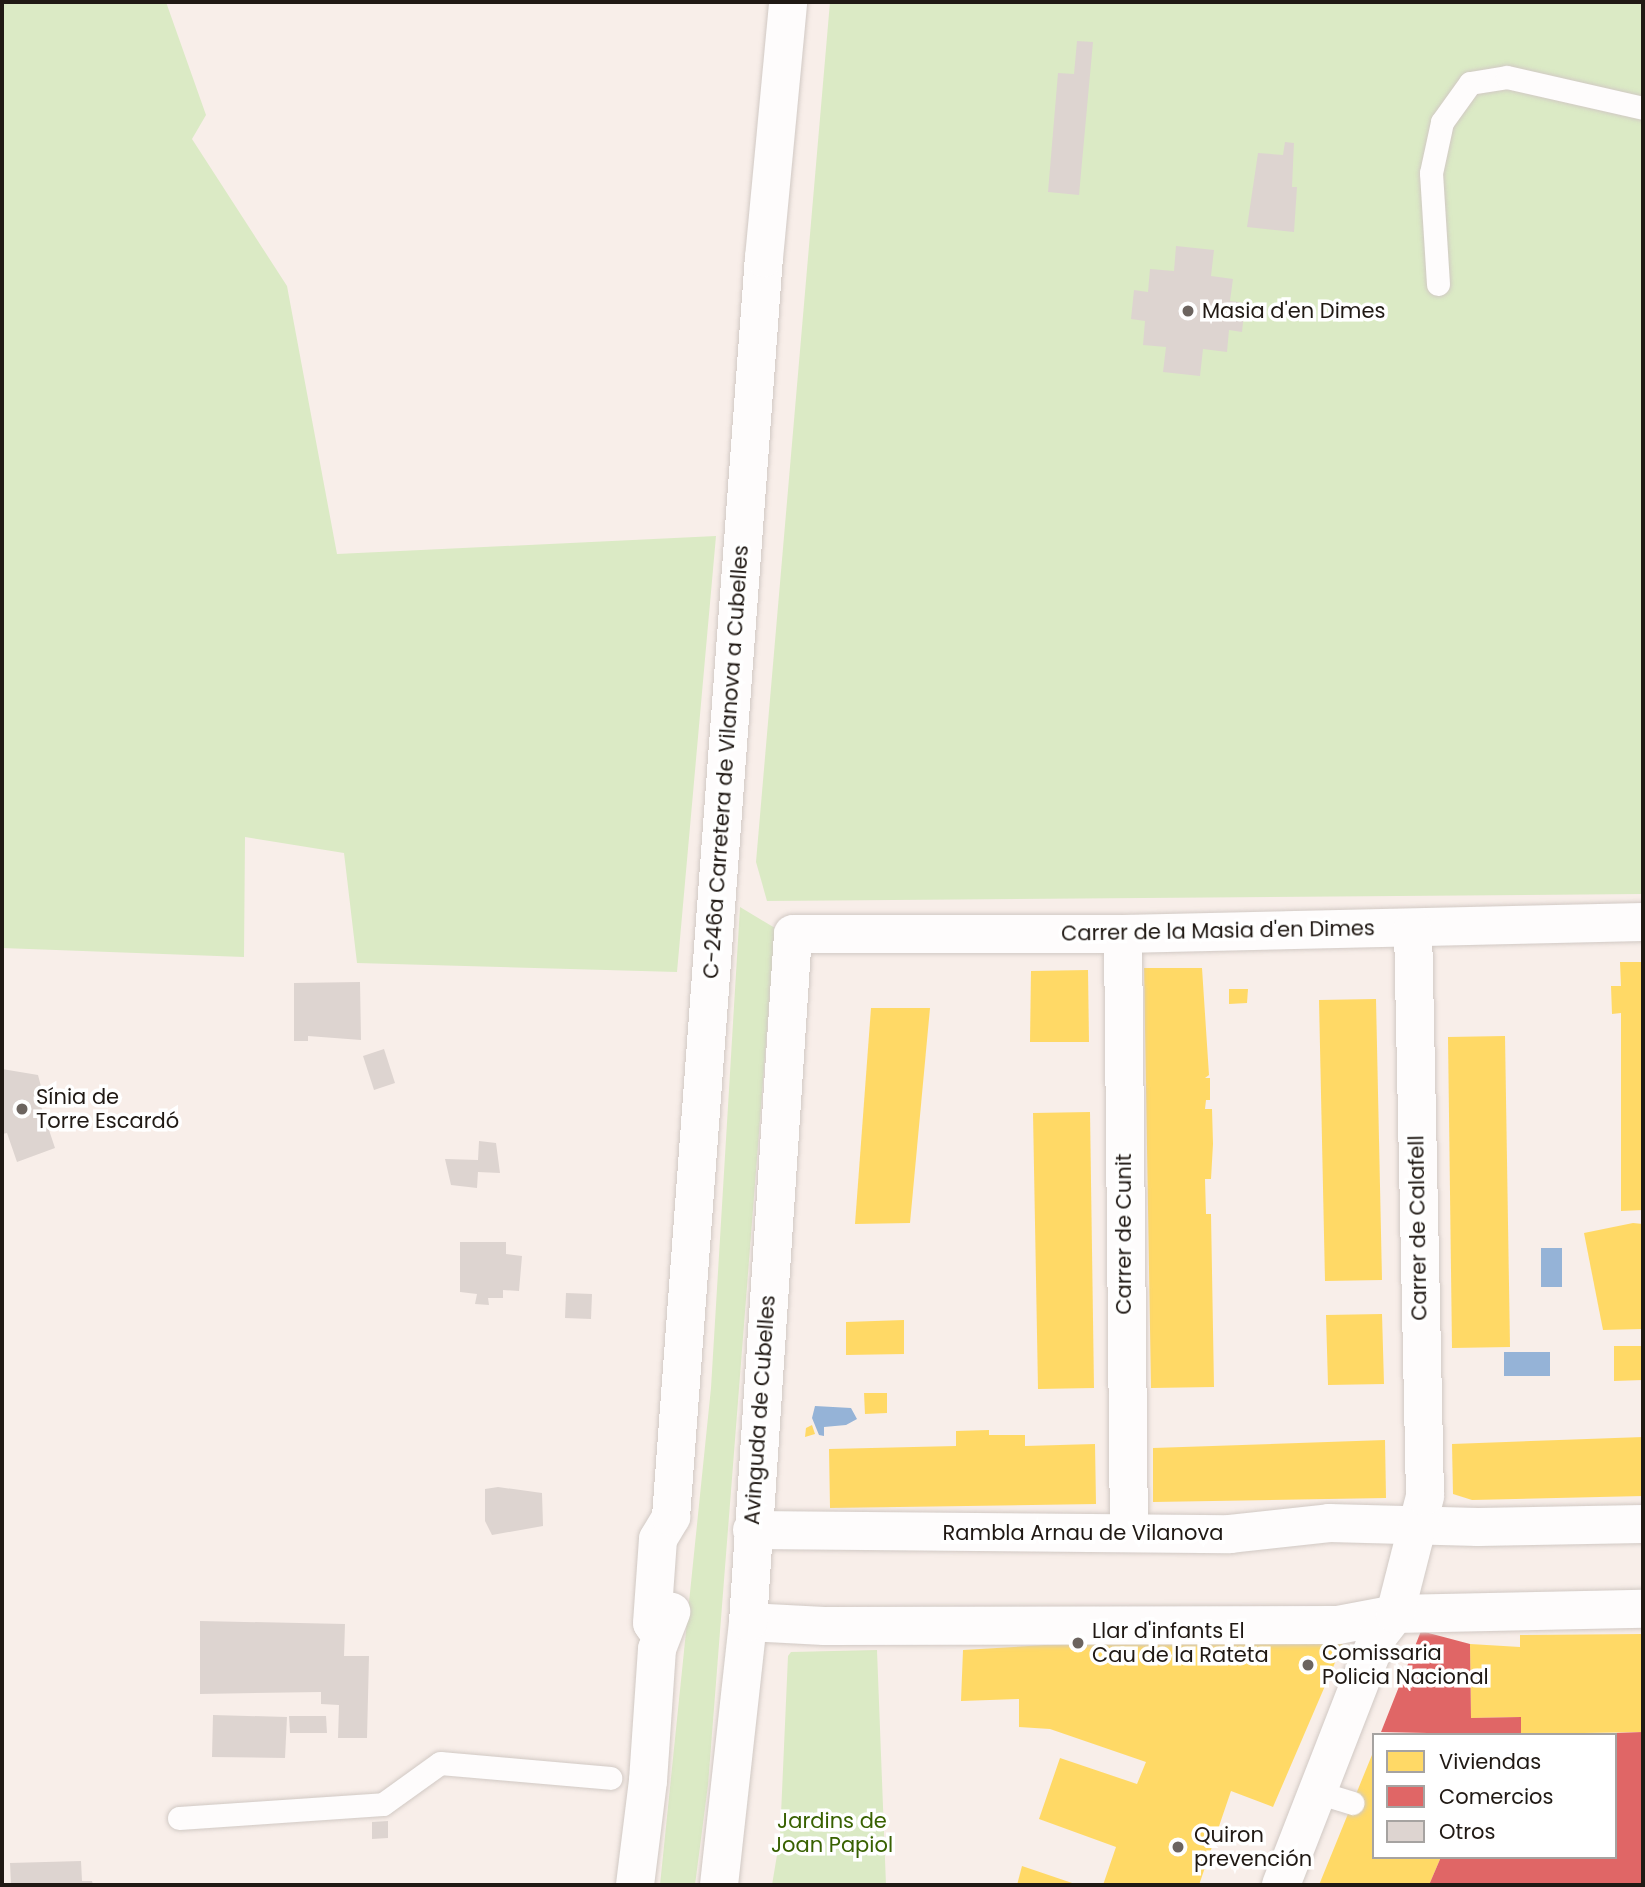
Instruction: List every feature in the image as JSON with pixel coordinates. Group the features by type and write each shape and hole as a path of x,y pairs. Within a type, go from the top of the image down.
{"street":[{"name":"C-246a Carretera de Vilanova a Cubelles","path":"635,1885 660,1635 670,1621 676,1563 678,1530 670,1524 763,271 788,2"},
{"name":"Carrer de la Masia d'en Dimes","path":"793,934 1123,934 1643,922"},
{"name":"Carrer de Calafell","path":"1413,928 1425,1496 1414,1527"},
{"name":"Avinguda de Cubelles","path":"719,1885 748,1622 793,934"},
{"name":"Carrer de Cunit","path":"1123,934 1129,1533"},
{"name":"Rambla Arnau de Vilanova","path":"752,1530 1230,1534 1329,1523 1414,1527 1643,1524"},
{"path":"1281,1885 1333,1803 1378,1636 1395,1614 1414,1527"},
{"path":"748,1622 824,1626 1338,1625 1395,1614 1643,1609"}],"lane":[{"path":"1438,284 1431,173 1442,122 1470,83 1507,77 1643,108"},
{"path":"178,1818 383,1804 440,1763 610,1778"}],"green space":[{"path":"2,2 166,2 206,115 192,139 287,286 337,554 716,536 677,972 357,963 344,853 245,837 244,957 2,948"},
{"path":"830,2 1643,2 1643,894 767,901 756,862"},
{"path":"740,907 775,928 708,1785 695,1885 660,1885 711,1388"},
{"name":"Jardins de Joan Papiol","path":"877,1650 886,1885 772,1885 780,1837 788,1656 791,1652"}],"water":[{"path":"1541,1248 1562,1248 1562,1287 1541,1287"},
{"path":"1504,1352 1550,1352 1550,1376 1504,1376"},
{"path":"815,1406 851,1408 857,1419 846,1425 824,1427 824,1436 819,1435 812,1418"}],"building: Viviendas":[{"path":"1620,962 1643,962 1643,1210 1621,1211 1621,1013 1612,1014 1611,986 1621,986"},
{"path":"1144,968 1202,968 1209,1075 1205,1078 1210,1078 1210,1100 1206,1100 1205,1109 1212,1109 1211,1179 1205,1179 1206,1214 1211,1214 1214,1387 1151,1388"},
{"path":"1088,970 1089,1042 1030,1042 1031,971"},
{"path":"1229,989 1248,989 1247,1003 1229,1004"},
{"path":"1376,999 1382,1280 1325,1281 1319,1000"},
{"path":"871,1008 930,1008 910,1223 855,1224"},
{"path":"1505,1036 1510,1347 1452,1348 1448,1037"},
{"path":"1090,1112 1094,1388 1038,1389 1033,1113"},
{"path":"1633,1223 1643,1224 1643,1329 1603,1330 1584,1233"},
{"path":"1382,1314 1384,1384 1328,1385 1326,1315"},
{"path":"904,1320 904,1354 846,1355 846,1322"},
{"path":"1614,1346 1643,1346 1643,1380 1614,1381"},
{"path":"864,1393 887,1393 887,1413 865,1414"},
{"path":"812,1425 815,1434 805,1437 806,1428"},
{"path":"989,1430 989,1435 1025,1435 1025,1446 1095,1444 1096,1504 830,1508 829,1449 956,1446 956,1431"},
{"path":"1643,1437 1643,1496 1472,1500 1453,1494 1452,1444"},
{"path":"1385,1440 1386,1498 1153,1502 1153,1448"},
{"path":"1643,1634 1643,1732 1521,1733 1521,1717 1471,1718 1470,1644 1520,1647 1520,1635"},
{"path":"1292,1640 1343,1644 1273,1807 1231,1791 1199,1885 1103,1885 1116,1847 1039,1819 1060,1758 1137,1784 1146,1762 1050,1729 1019,1727 1019,1699 961,1701 963,1650 1078,1643"},
{"path":"1372,1755 1372,1859 1440,1859 1429,1885 1319,1885"},
{"path":"1022,1866 1078,1885 1017,1885"}],"building: Comercios":[{"path":"1421,1631 1470,1644 1471,1718 1521,1717 1521,1733 1381,1732"},
{"path":"1643,1732 1643,1885 1429,1885 1440,1859 1617,1859 1615,1733"}],"building: Otros":[{"path":"1077,41 1093,42 1079,195 1048,192 1058,73 1074,74"},
{"path":"1285,142 1294,143 1292,187 1297,187 1294,232 1247,227 1258,153 1283,155"},
{"name":"Masia d'en Dimes","path":"1176,246 1214,250 1211,276 1233,279 1230,301 1245,303 1242,332 1229,330 1227,352 1203,349 1200,376 1163,372 1166,347 1143,345 1145,321 1131,319 1134,290 1148,292 1150,269 1174,271"},
{"path":"360,982 361,1040 308,1036 308,1041 294,1041 294,983"},
{"path":"384,1049 395,1083 374,1090 363,1056"},
{"name":"Sínia de Torre Escardó","path":"2,1069 38,1075 44,1098 39,1100 55,1148 17,1162 7,1133 2,1134"},
{"path":"479,1141 496,1143 500,1173 478,1172 477,1188 451,1185 445,1159 478,1160"},
{"path":"460,1242 506,1242 506,1254 522,1256 519,1291 503,1290 503,1298 488,1298 489,1305 475,1304 477,1294 460,1292"},
{"path":"566,1293 592,1294 591,1319 565,1318"},
{"path":"498,1487 542,1493 543,1526 492,1535 485,1521 485,1489"},
{"path":"200,1621 345,1624 344,1656 369,1656 367,1738 338,1738 339,1705 321,1704 321,1692 200,1694"},
{"path":"213,1715 287,1717 285,1758 212,1757"},
{"path":"289,1716 326,1716 327,1733 290,1733"},
{"path":"388,1821 388,1838 372,1839 372,1822"},
{"path":"81,1861 82,1881 92,1881 93,1885 11,1885 10,1863"}],"place":[{"name":"Masia d'en Dimes","path":"1188,311"},
{"name":"Sínia de Torre Escardó","path":"22,1109"},
{"name":"Llar d'infants El Cau de la Rateta","path":"1078,1643"},
{"name":"Comissaria Policia Nacional","path":"1308,1665"},
{"name":"Quiron prevención","path":"1178,1847"}]}
